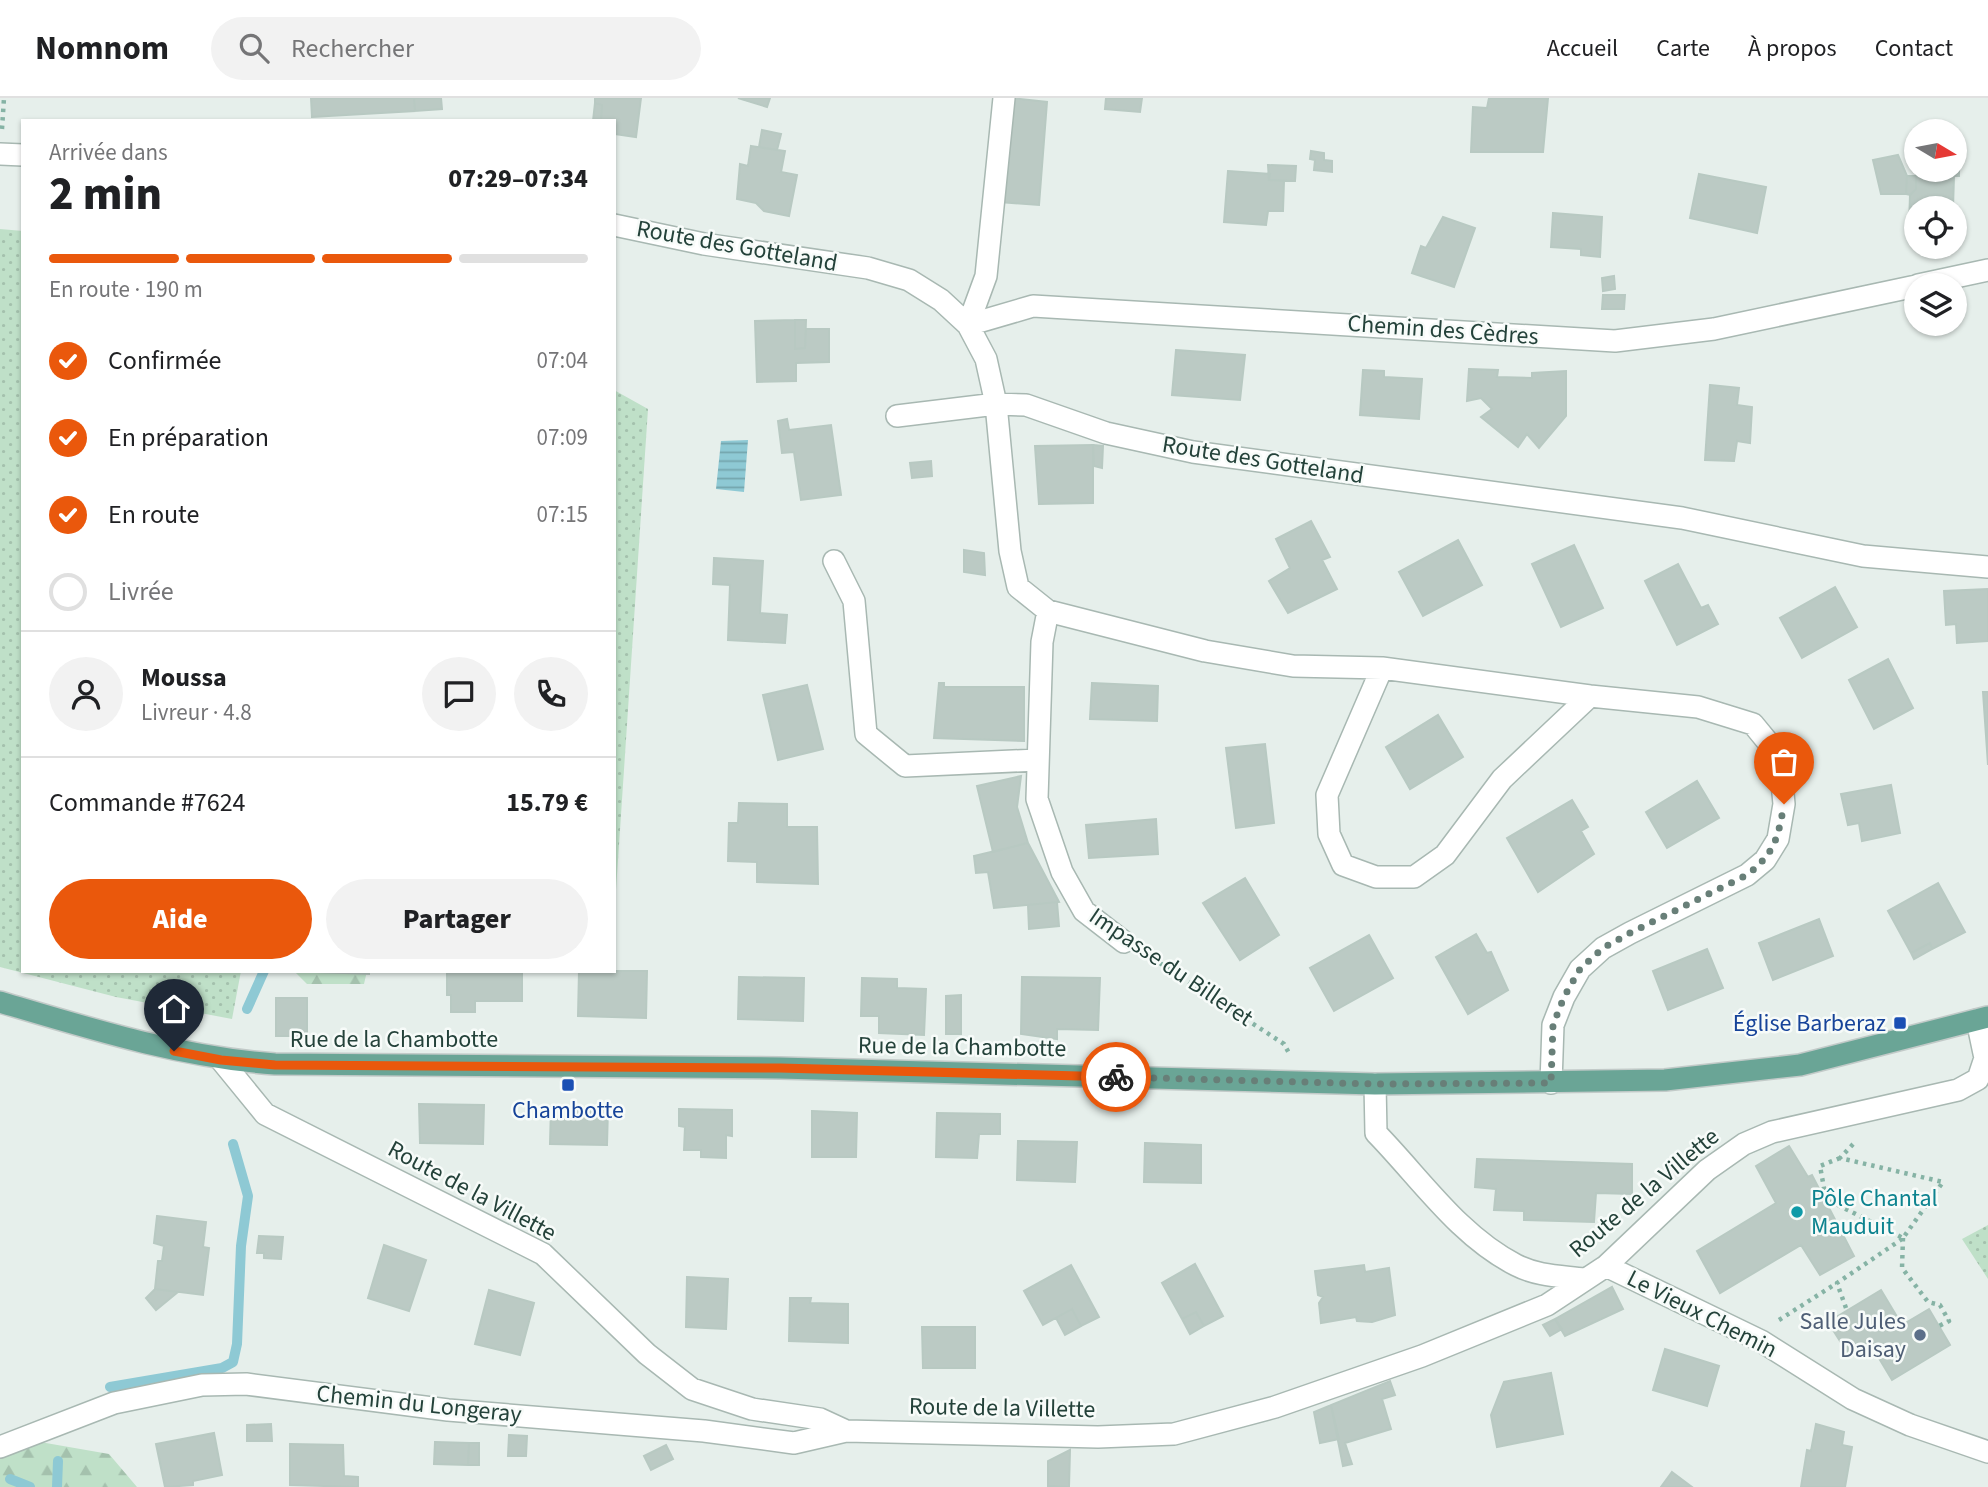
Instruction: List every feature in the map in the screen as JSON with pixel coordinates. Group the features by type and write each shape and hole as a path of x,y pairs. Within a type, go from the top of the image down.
{"main road":[{"path":"0,1002 128,1041 221,1060"},
{"name":"Rue de la Chambotte","path":"221,1060 295,1065 780,1068 1375,1084 1551,1083 1665,1080 1800,1065 1983,1018"}],"street":[{"path":"968,325 986,276 1004,98"},
{"path":"0,154 21,155"},
{"name":"Route des Gotteland","path":"616,225 705,244 868,268 909,280 941,300 968,325 986,359 996,404 1026,405 1106,433 1193,452 1682,518 1863,556 1988,566"},
{"name":"Chemin des Cèdres","path":"1967,275 1988,270"},
{"name":"Chemin des Cèdres","path":"968,325 1033,306 1615,341 1714,329 1904,289"},
{"path":"897,416 996,404 1010,551 1018,587 1048,611 1205,650 1293,666 1382,668 1590,696 1698,707 1753,724 1771,746 1781,772 1784,804 1778,839 1765,860 1747,875 1603,948 1580,969 1564,997 1553,1025 1551,1083"},
{"path":"834,561 854,601 866,734 905,766 1037,760"},
{"name":"Impasse du Billeret","path":"1048,611 1042,642 1037,799 1062,872 1084,911 1124,942"},
{"path":"1382,668 1327,795 1329,834 1343,865 1376,877 1415,877 1445,855 1502,779 1590,696"},
{"name":"Route de la Villette","path":"221,1060 265,1114 542,1254 647,1354 692,1389 751,1409 820,1419 846,1431 1098,1437 1174,1434 1275,1407 1422,1356 1548,1305 1606,1266 1707,1170 1744,1144 1772,1132 1888,1108 1958,1090 1978,1079 1985,1058 1983,1018"},
{"path":"1375,1084 1376,1133 1474,1237 1517,1265 1546,1275 1584,1279"},
{"name":"Le Vieux Chemin","path":"1606,1266 1754,1337 1853,1399 1909,1424 1988,1451"},
{"name":"Chemin du Longeray","path":"0,1447 114,1403 202,1385 235,1384 448,1410 704,1431 794,1443 846,1431"}],"path":[{"name":"Impasse du Billeret","path":"1124,942 1284,1044 1305,1082"},
{"path":"1888,1108 1840,1158 1820,1166 1826,1199 1903,1238"},
{"path":"1754,1337 1903,1238 1943,1182 1840,1158"},
{"path":"1903,1238 1902,1268 1928,1302 1940,1305 1949,1321 1938,1326"},
{"path":"1837,1283 1846,1308"}],"green space":[{"path":"0,229 21,231 21,972 0,967"},
{"path":"616,391 648,409 616,890"},
{"path":"23,973 241,973 232,1019 116,997"},
{"path":"296,973 367,973 364,984 307,984"},
{"path":"1988,1225 1988,1279 1962,1239"},
{"path":"0,1435 109,1454 137,1487 0,1487"}],"water":[{"path":"748,440 744,492 716,489 721,441"}],"building":[{"path":"311,98 414,98 415,111 312,117"},
{"path":"414,98 441,98 442,109 415,111"},
{"path":"595,98 641,98 636,137 616,134 616,119 601,119 602,105 595,103"},
{"path":"738,98 770,98 767,107"},
{"path":"1011,98 1047,102 1039,205 1000,202"},
{"path":"1106,98 1142,98 1140,112 1105,109"},
{"path":"1489,98 1548,98 1543,152 1471,152 1473,107 1487,108"},
{"path":"595,103 602,105 601,119 593,119"},
{"path":"762,130 781,134 777,150 759,147"},
{"path":"751,146 785,151 781,172 797,175 789,216 764,211 756,203 737,199 740,164 748,166"},
{"path":"1311,151 1324,153 1324,160 1332,161 1332,172 1314,170 1315,160 1310,159"},
{"path":"1898,155 1904,169 1904,182 1907,182 1906,194 1881,194 1873,160"},
{"path":"1268,165 1296,166 1295,181 1269,180"},
{"path":"1228,171 1270,174 1269,180 1284,181 1283,211 1268,211 1266,225 1224,222"},
{"path":"1699,174 1766,187 1757,233 1690,218"},
{"path":"1907,182 1916,182 1916,189 1910,195 1906,194"},
{"path":"1916,182 1954,182 1953,196 1910,196 1916,189"},
{"path":"1553,213 1602,217 1600,257 1581,255 1581,249 1551,247"},
{"path":"1443,217 1475,228 1454,287 1412,273 1421,246 1426,248"},
{"path":"1614,276 1615,289 1603,291 1602,278"},
{"path":"1603,295 1625,295 1624,309 1602,309"},
{"path":"795,320 806,320 805,348 795,349"},
{"path":"795,320 795,349 805,348 806,329 829,329 829,362 796,363 796,381 757,382 755,321"},
{"path":"1176,350 1245,355 1240,400 1172,395"},
{"path":"1469,369 1498,370 1497,377 1532,378 1532,373 1566,371 1566,416 1539,448 1527,434 1518,447 1481,417 1492,409 1481,398 1467,401"},
{"path":"1363,370 1384,371 1384,377 1422,379 1419,419 1360,415"},
{"path":"1710,385 1739,388 1737,405 1752,407 1750,443 1737,441 1734,461 1705,460"},
{"path":"787,419 789,430 831,425 841,495 801,500 794,452 782,453 778,421"},
{"path":"1093,445 1103,446 1102,468 1094,466"},
{"path":"1093,445 1093,503 1039,504 1035,446"},
{"path":"931,461 932,476 912,478 910,463"},
{"path":"1311,521 1330,557 1322,560 1337,589 1288,613 1269,581 1290,568 1276,539"},
{"path":"1458,540 1482,585 1423,616 1399,572"},
{"path":"1574,545 1603,608 1561,627 1532,564"},
{"path":"964,550 984,553 985,575 964,572"},
{"path":"714,558 763,561 760,613 787,615 785,643 728,640 730,585 713,584"},
{"path":"1678,564 1701,608 1708,605 1718,624 1677,645 1645,581"},
{"path":"1835,587 1857,627 1802,658 1780,618"},
{"path":"1988,589 1988,641 1957,643 1956,624 1946,625 1944,591"},
{"path":"1888,659 1913,708 1874,729 1849,680"},
{"path":"939,683 944,683 944,687 1024,687 1024,741 934,738"},
{"path":"1092,683 1158,686 1157,721 1090,719"},
{"path":"807,685 823,749 778,760 763,695"},
{"path":"1983,692 1988,692 1988,765"},
{"path":"1438,715 1463,757 1410,789 1386,747"},
{"path":"1265,744 1274,823 1236,828 1226,748"},
{"path":"1021,776 1017,807 1028,843 993,852 977,786"},
{"path":"1697,781 1719,818 1667,848 1646,812"},
{"path":"1891,785 1900,833 1862,841 1859,823 1848,825 1841,794"},
{"path":"1572,800 1588,827 1581,831 1594,854 1538,892 1507,838"},
{"path":"739,803 787,804 787,827 817,827 818,884 757,882 757,862 728,861 729,823 738,823"},
{"path":"1156,819 1158,854 1089,858 1086,825"},
{"path":"1028,843 1059,902 994,908 988,872 976,873 974,856"},
{"path":"1245,878 1279,935 1240,960 1203,903"},
{"path":"1938,883 1965,932 1932,949 1930,943 1911,953 1888,911"},
{"path":"1057,902 1059,926 1029,929 1028,905"},
{"path":"1819,919 1833,956 1773,980 1759,943"},
{"path":"1476,934 1487,953 1491,952 1508,990 1468,1014 1436,957"},
{"path":"1369,935 1393,978 1334,1011 1310,968"},
{"path":"1930,943 1932,949 1914,959 1911,953"},
{"path":"1707,949 1723,988 1668,1010 1653,971"},
{"path":"647,971 646,1018 578,1016 579,973"},
{"path":"447,973 522,973 522,1001 475,1001 475,1012 451,1012 451,995 447,995"},
{"path":"739,977 804,978 803,1021 738,1019"},
{"path":"1022,977 1100,978 1098,1030 1057,1029 1057,1039 1021,1034"},
{"path":"862,978 897,979 897,988 926,989 924,1035 879,1033 879,1016 861,1016"},
{"path":"961,995 961,1034 946,1034 946,996"},
{"path":"276,998 307,998 307,1036 276,1036"},
{"path":"419,1104 484,1105 483,1144 420,1143"},
{"path":"551,1107 608,1108 607,1145 550,1144"},
{"path":"679,1109 732,1110 732,1136 726,1135 726,1158 701,1157 701,1150 684,1150 685,1127 679,1126"},
{"path":"812,1111 857,1113 856,1157 812,1157"},
{"path":"937,1113 1000,1114 1000,1134 979,1134 977,1158 936,1157"},
{"path":"1018,1141 1077,1142 1075,1182 1017,1180"},
{"path":"1145,1143 1201,1145 1201,1183 1144,1182"},
{"name":"Pôle Chantal Mauduit","path":"1789,1146 1808,1177 1812,1175 1854,1256 1820,1275 1801,1245 1720,1293 1697,1251 1776,1203 1756,1166"},
{"path":"1477,1159 1632,1164 1632,1194 1596,1193 1594,1222 1524,1220 1524,1211 1494,1210 1496,1189 1475,1187"},
{"path":"157,1216 206,1222 203,1247 209,1248 203,1295 155,1289 158,1261 162,1261 164,1246 154,1243"},
{"path":"259,1236 283,1237 281,1259 264,1258 264,1253 257,1253"},
{"path":"384,1245 426,1260 409,1311 368,1298"},
{"path":"1195,1264 1223,1316 1204,1326 1196,1312 1182,1319 1162,1283"},
{"path":"1071,1265 1099,1317 1081,1326 1072,1309 1043,1325 1024,1291"},
{"path":"1364,1265 1365,1272 1389,1268 1395,1315 1372,1322 1357,1321 1356,1317 1321,1323 1319,1303 1323,1297 1318,1295 1315,1271"},
{"path":"687,1277 728,1279 726,1329 686,1327"},
{"path":"1612,1287 1623,1309 1565,1336 1555,1319"},
{"path":"155,1289 178,1292 156,1310 146,1298"},
{"path":"489,1290 534,1303 520,1355 475,1344"},
{"path":"1881,1290 1902,1325 1929,1309 1950,1345 1892,1380 1871,1345 1850,1357 1828,1322"},
{"path":"790,1298 811,1298 810,1303 848,1304 848,1343 789,1341"},
{"path":"1072,1309 1081,1326 1065,1335 1056,1318"},
{"path":"1196,1312 1204,1326 1190,1334 1182,1319"},
{"path":"1555,1319 1562,1329 1550,1336 1543,1325"},
{"path":"922,1327 975,1327 975,1368 923,1368"},
{"path":"1665,1349 1719,1366 1707,1406 1653,1390"},
{"path":"1551,1373 1563,1434 1497,1447 1491,1415 1504,1382"},
{"path":"1390,1381 1395,1395 1382,1399 1391,1429 1345,1443 1352,1464 1343,1466 1331,1405"},
{"path":"1331,1405 1339,1439 1320,1443 1314,1412"},
{"path":"271,1424 272,1441 247,1441 247,1425"},
{"path":"1816,1424 1844,1432 1842,1445 1852,1447 1845,1487 1801,1487 1807,1450 1811,1451"},
{"path":"214,1433 222,1475 193,1481 193,1485 165,1487 156,1444"},
{"path":"509,1435 527,1436 526,1456 508,1456"},
{"path":"435,1442 469,1443 468,1465 434,1464"},
{"path":"469,1443 479,1443 479,1465 468,1465"},
{"path":"290,1444 343,1445 344,1476 358,1477 358,1487 290,1485"},
{"path":"666,1445 673,1459 651,1470 644,1456"},
{"path":"1070,1450 1069,1487 1048,1486 1048,1461"},
{"path":"1672,1472 1692,1487 1661,1487"}],"waterway":[{"path":"247,1009 263,973"},
{"path":"110,1387 222,1368 233,1362 237,1344 241,1246 248,1196 233,1144"},
{"path":"57,1487 58,1461"},
{"path":"10,1479 30,1487"}],"way so far":[{"path":"1116,1077 1375,1084 1551,1083 1553,1025 1564,997 1580,969 1603,948 1747,875 1765,860 1778,839 1784,804"}],"place":[{"name":"Église Barberaz","path":"1900,1023"},
{"name":"Chambotte","path":"568,1085"},
{"name":"Pôle Chantal Mauduit","path":"1797,1212"},
{"name":"Salle Jules Daisay","path":"1920,1335"}],"route":[{"path":"174,1051 221,1060 275,1065 348,1063 780,1068 1116,1077"}]}
